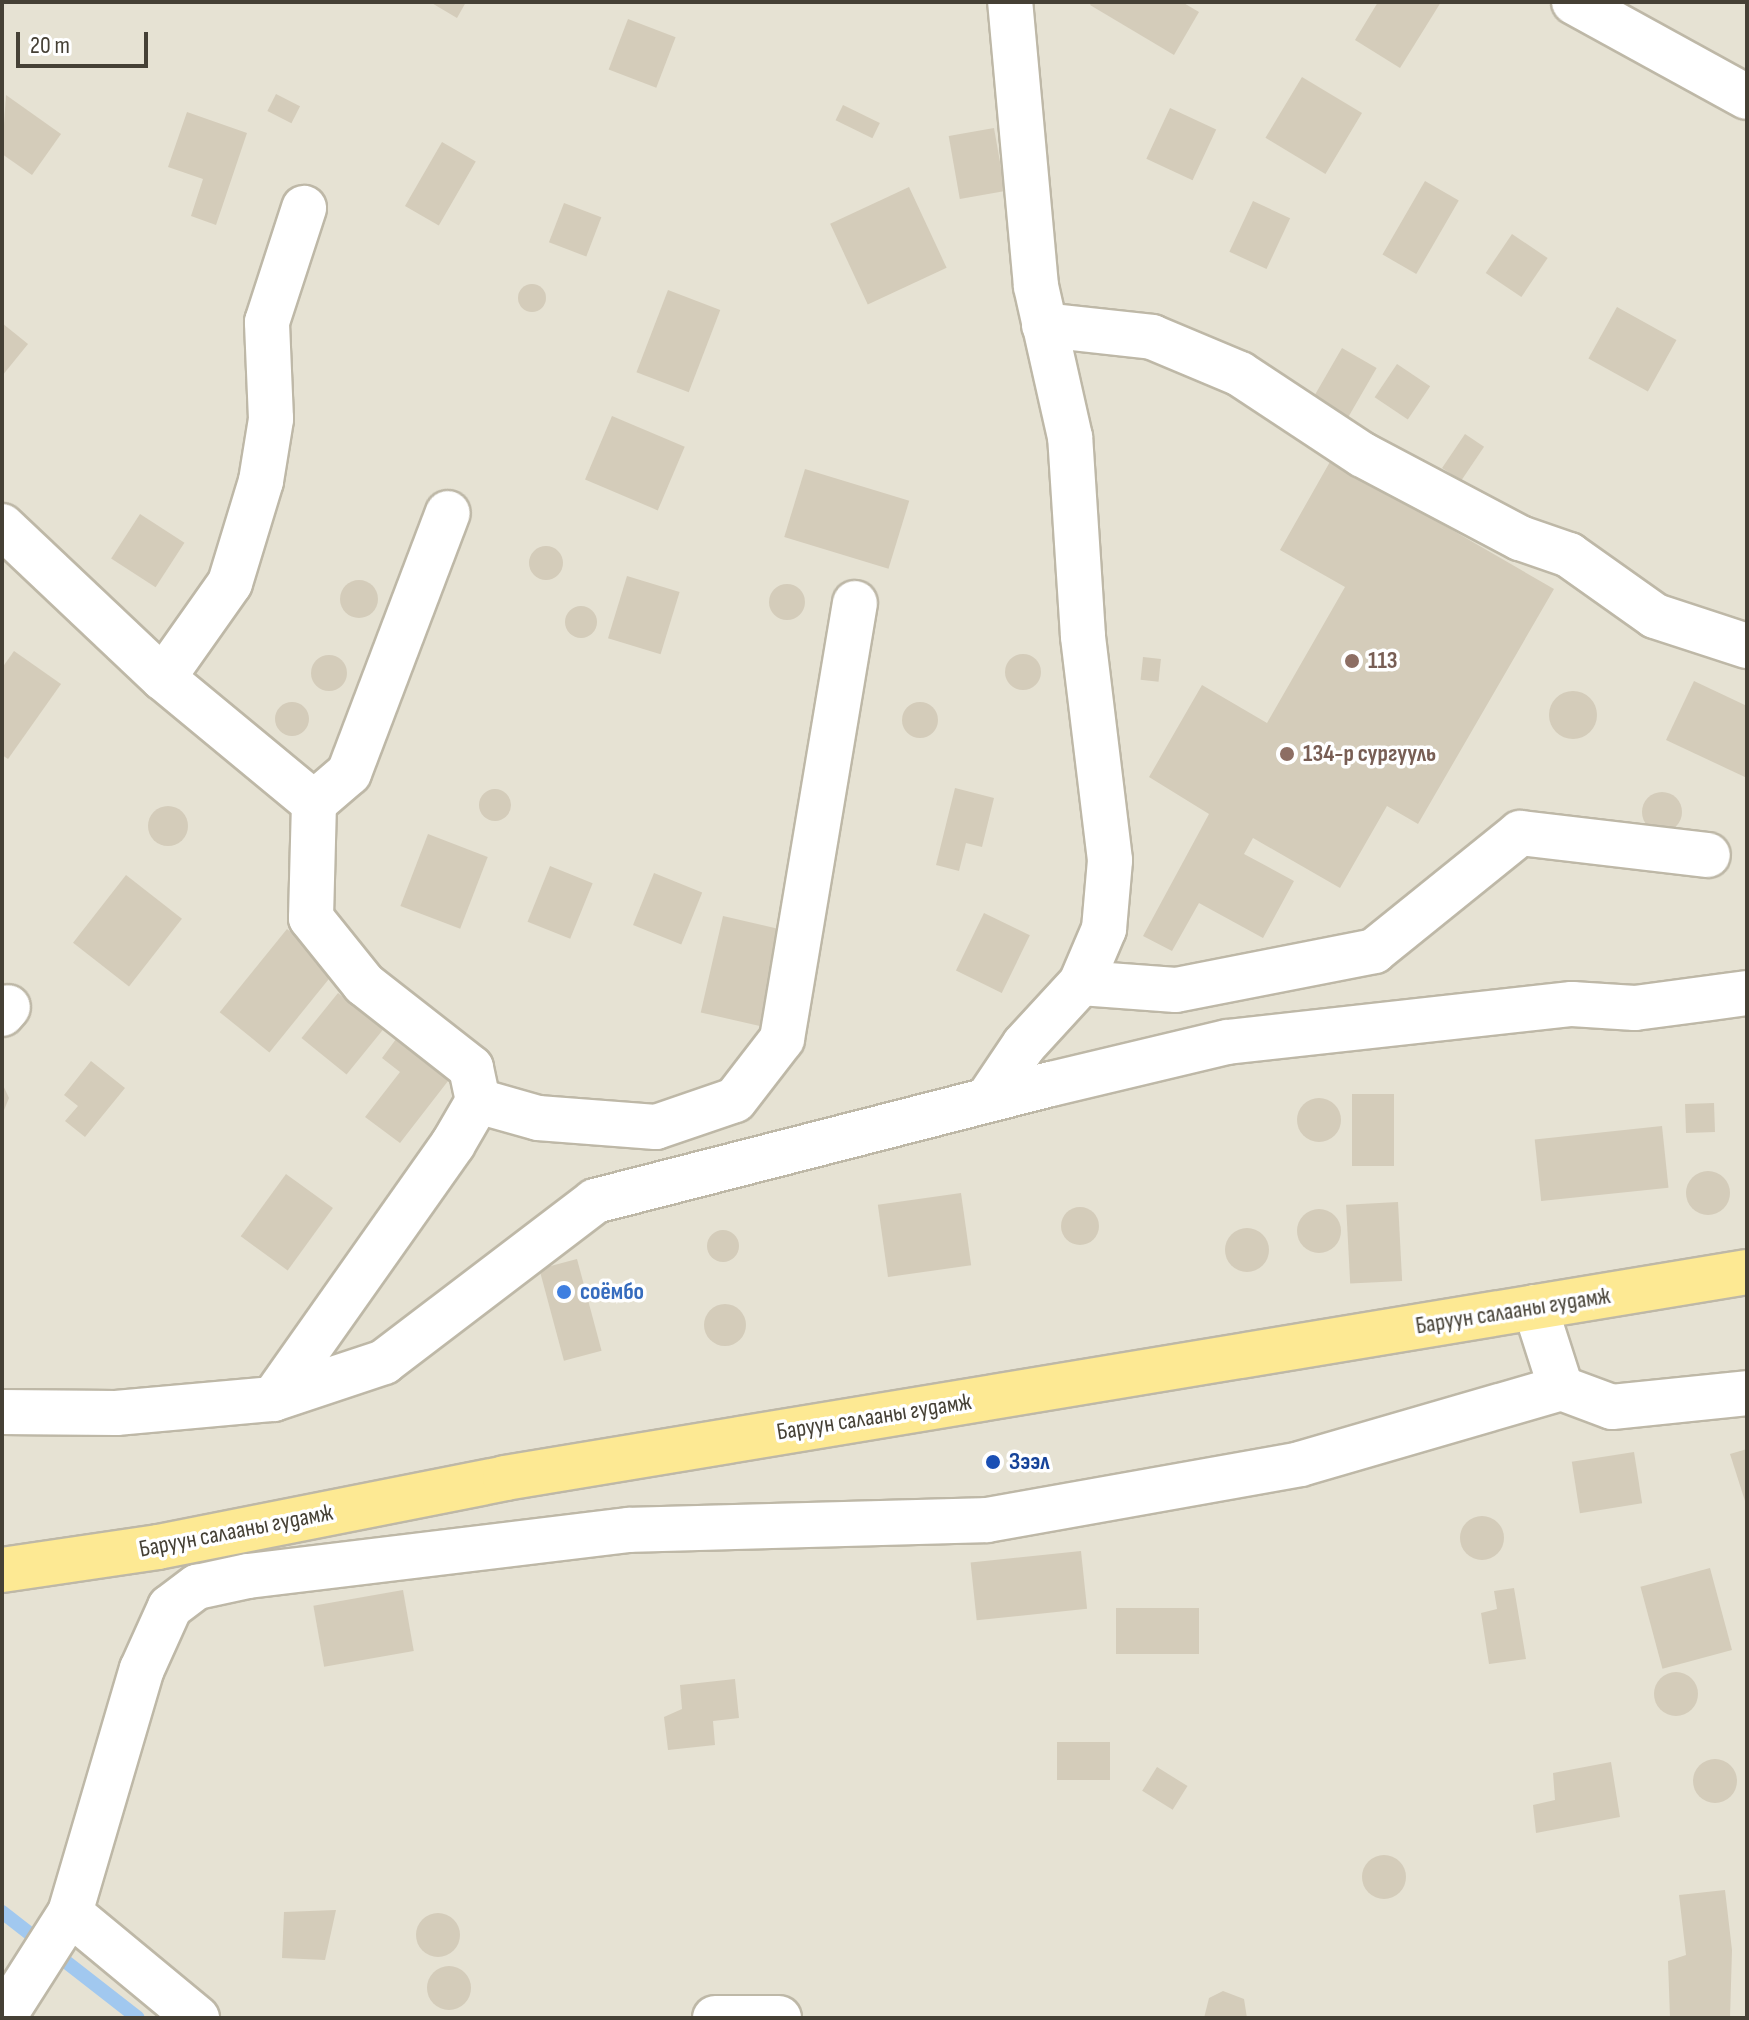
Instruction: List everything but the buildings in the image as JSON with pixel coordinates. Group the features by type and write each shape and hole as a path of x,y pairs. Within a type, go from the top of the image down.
{"main road":[{"name":"Баруун салааны гудамж","path":"2,1570 158,1547 505,1478 1747,1272"}],"street":[{"path":"987,1100 1024,1045 1081,983 1104,929 1110,860 1083,636 1070,437 1036,286 1010,2"},
{"path":"1574,2 1747,97"},
{"path":"163,678 230,583 261,481 271,419 267,322 304,208"},
{"path":"1044,325 1152,337 1240,374 1363,455 1520,538 1569,555 1655,616 1747,646"},
{"path":"273,1399 422,1192 478,1101 471,1068 364,984 311,918 314,803 349,773 448,513"},
{"path":"2,526 163,678 314,803"},
{"path":"478,1101 538,1118 656,1127 735,1100 782,1039 855,603"},
{"path":"1081,983 1176,990 1374,951 1520,833 1708,855"},
{"path":"2,1412 116,1413 273,1399 384,1362 595,1201 1227,1042 1572,1004 1635,1008 1747,993"},
{"path":"1535,1307 1561,1388"},
{"path":"3,2018 70,1913 142,1669 170,1607 197,1587 629,1530 987,1520 1300,1464 1561,1388 1612,1407 1747,1393"},
{"path":"70,1913 197,2018"},
{"path":"715,2018 779,2018"}],"shaded area":[{"path":"2,2 1747,2 1747,2018 2,2018"}],"waterway":[{"path":"2,1912 138,2018"}],"place":[{"name":"113","path":"1352,661"},
{"name":"134-р сургууль","path":"1287,754"},
{"name":"соёмбо","path":"564,1292"},
{"name":"Зээл","path":"993,1462"}]}
